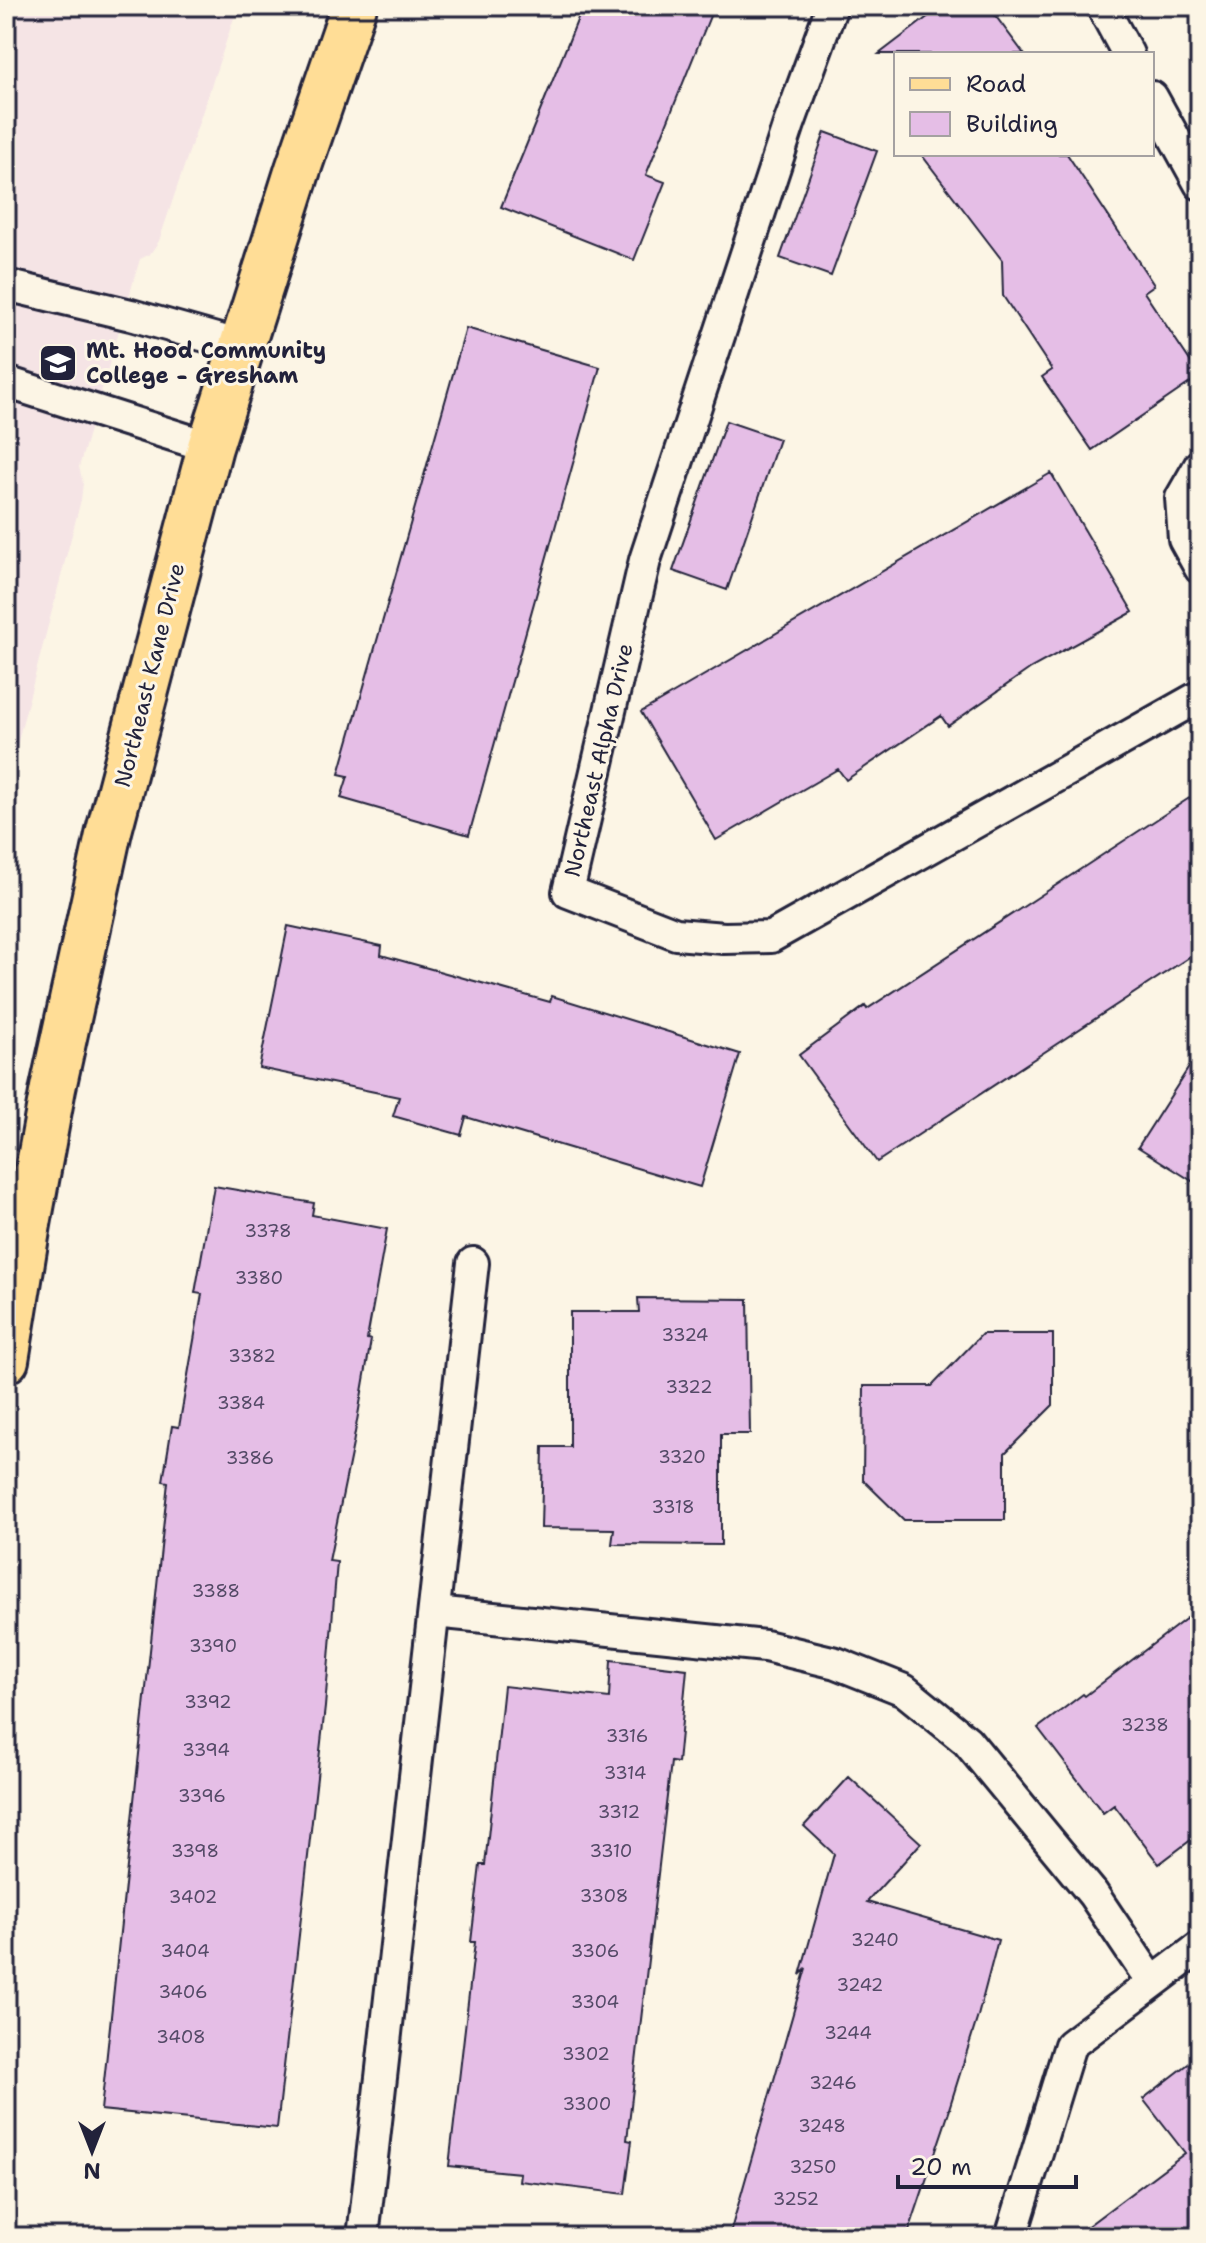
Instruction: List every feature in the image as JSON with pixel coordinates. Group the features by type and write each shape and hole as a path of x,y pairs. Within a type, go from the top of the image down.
{"main road":[{"name":"Northeast Kane Drive","path":"6,1360 53,1088 103,859 178,564 241,346 354,6"}],"lane":[{"name":"Northeast Alpha Drive","path":"832,6 789,124 645,560 568,892 676,934 724,938 771,937 1200,696"},
{"path":"1102,6 1127,52"},
{"path":"1154,101 1200,184"},
{"path":"6,285 241,346"},
{"path":"6,382 210,447"},
{"path":"1200,465 1181,498 1184,539 1200,568"},
{"path":"363,2237 473,1263"},
{"path":"435,1612 765,1646 836,1663 904,1690 967,1741 1093,1894 1152,1982"},
{"path":"1011,2237 1070,2045 1200,1947"}],"shaded area":[{"name":"Mt. Hood Community College - Gresham","path":"6,6 238,6 159,241 150,254 140,259 79,467 83,483 81,500 6,793"}],"building":[{"path":"583,6 714,6 646,175 665,182 634,260 501,207"},
{"path":"942,6 988,6 1022,52 894,52 879,54"},
{"path":"825,132 877,151 831,276 780,258"},
{"path":"923,156 1068,156 1154,285 1144,292 1200,376 1092,450 1042,377 1052,370 1003,296 1002,260"},
{"path":"466,328 600,367 469,835 341,798 348,776 339,774"},
{"path":"726,421 779,439 727,590 673,571"},
{"path":"1051,473 1133,612 1031,668 948,726 941,716 846,780 838,769 716,840 641,712"},
{"path":"1200,791 1200,950 877,1162 799,1055 865,1006 867,1009"},
{"path":"288,926 382,946 381,955 550,1002 552,996 740,1054 700,1187 466,1117 461,1135 393,1116 399,1097 259,1068"},
{"path":"1200,1050 1200,1186 1138,1147"},
{"path":"214,1186 314,1203 312,1215 387,1229 367,1339 371,1340 353,1444 329,1561 337,1562 325,1707 277,2128 101,2110 168,1482 163,1481 172,1426 179,1427 202,1294 195,1293"},
{"path":"638,1298 748,1299 750,1434 721,1434 721,1545 612,1544 614,1529 541,1528 543,1447 570,1447 570,1312 639,1312"},
{"path":"982,1334 1053,1334 1053,1405 1005,1453 1005,1520 904,1520 863,1480 864,1386 932,1386"},
{"path":"1200,1608 1200,1833 1159,1864 1114,1805 1103,1813 1038,1728"},
{"path":"611,1660 687,1669 678,1763 671,1762 627,2140 632,2141 625,2194 519,2181 520,2173 449,2166 475,1942 471,1942 480,1865 485,1865 504,1686 609,1698"},
{"path":"849,1777 921,1843 867,1902 998,1940 950,2109 907,2237 729,2237 806,1968 800,1975 834,1854 804,1826"},
{"path":"1200,2055 1200,2237 1073,2237 1185,2153 1143,2099"}],"place":[{"name":"Mt. Hood Community College - Gresham","path":"58,363"}]}
